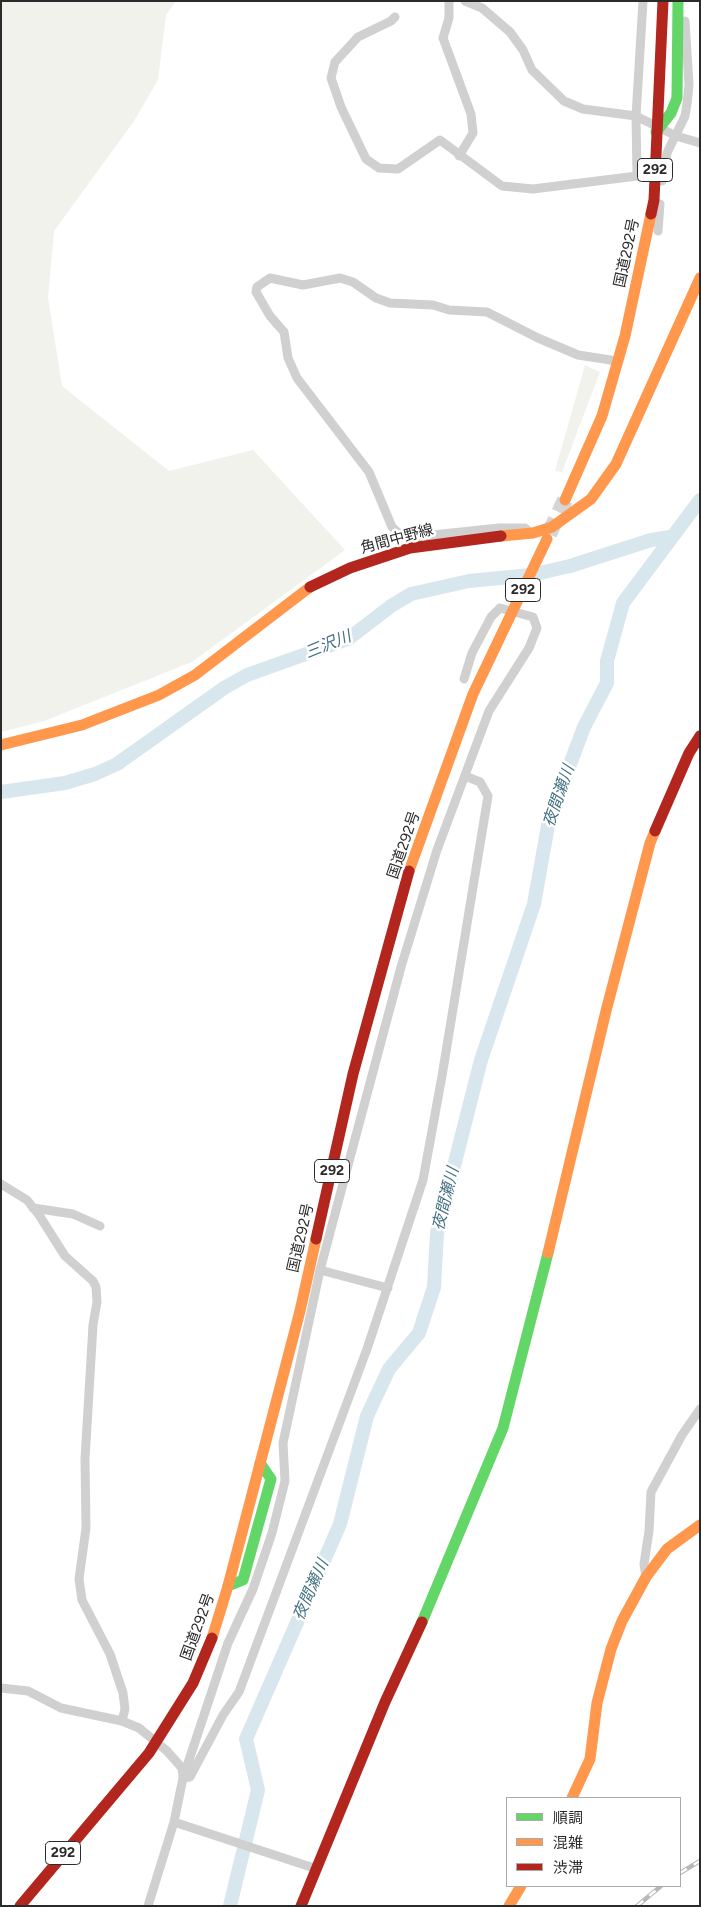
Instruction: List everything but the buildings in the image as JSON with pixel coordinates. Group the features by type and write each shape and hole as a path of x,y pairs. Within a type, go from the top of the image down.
{"main road":[{"name":"292","path":"644,248 652,1"},
{"name":"国道292号","path":"565,500 602,416 625,336 654,200 663,1"},
{"path":"656,132 671,113 677,98 678,1"},
{"name":"角間中野線","path":"1,745 82,725 158,696 195,675 306,589 350,568 410,548 446,542 533,533 552,527 591,499 616,464 700,278"},
{"name":"国道292号","path":"20,1906 148,1754 171,1721 193,1683 213,1635 228,1586 300,1311 353,1074 409,872 473,694 547,538"},
{"path":"301,1906 384,1702 431,1603 503,1428 539,1292 606,1011 650,844 689,753 700,736"},
{"path":"572,1797 590,1759 597,1703 611,1649 629,1606 646,1577 668,1549 700,1525"},
{"path":"34,1906 70,1846"},
{"path":"509,1906 520,1887"}],"street":[{"path":"449,1 449,18 443,38 471,114 473,134 459,156"},
{"path":"465,1 482,8 510,32 523,50 532,70 564,101 583,109 636,116 676,136 700,143"},
{"path":"395,17 391,21 358,37 335,62 331,78 340,107 366,159 379,168 398,169 440,140 459,156 502,186 533,189 637,176 636,116 643,1"},
{"path":"658,231 663,170 667,153 685,116 689,85 685,1"},
{"path":"533,533 525,528 499,528 414,537 401,535 396,531 392,527 369,472 297,378 288,358 284,332 270,316 256,292 257,287 270,278 303,284 340,278 354,282 376,298 390,303 433,304 449,310 487,312 538,338 578,354 617,361"},
{"path":"183,1778 228,1643 253,1589 272,1533 285,1481 283,1443 320,1270 401,968 437,850 489,712 529,648 537,628 534,617 500,608 491,617 472,653 464,679"},
{"path":"183,1778 190,1777 223,1715 239,1692 388,1288 423,1180 488,796 480,782 465,776"},
{"path":"1,1184 18,1192 33,1208 65,1256 93,1281 96,1287 98,1302 93,1324 85,1459 86,1528 79,1579 82,1600 110,1654 123,1693 124,1709 122,1721"},
{"path":"33,1208 73,1214 100,1226"},
{"path":"320,1270 388,1288"},
{"path":"646,1577 644,1564 649,1531 650,1492 682,1435 700,1409"},
{"path":"1,1688 28,1691 61,1708 122,1721 139,1728 167,1751 182,1768 183,1778 178,1824 148,1906"},
{"path":"178,1824 317,1869"}],"shaded area":[{"path":"1,1 176,1 166,15 158,80 134,121 54,231 48,298 62,386 169,471 253,450 345,550 192,662 44,721 1,732"},
{"path":"585,365 600,372 562,472 555,471"}],"waterway":[{"name":"夜間瀬川","path":"230,1906 258,1790 246,1739 340,1524 367,1416 389,1369 419,1333 434,1287 437,1233 481,1060 534,904 549,820 584,727 607,683 607,661 623,603 700,500"},
{"name":"三沢川","path":"1,792 65,783 95,774 117,764 224,688 247,675 348,639 391,606 411,594 469,581 531,575 570,566 651,540 670,537"}],"tunnel":[{"path":"549,534 565,500"}],"railway":[{"path":"681,1872 700,1861"},
{"path":"637,1906 660,1887"}],"traffic: fast":[{"path":"656,132 671,113 677,98 678,1"},
{"path":"422,1622 503,1428 548,1253"},
{"path":"228,1586 243,1580 271,1479 260,1463"}],"traffic: slow":[{"path":"565,500 602,416 625,336 651,214"},
{"path":"501,536 533,533 552,527 591,499 616,464 700,278"},
{"path":"409,871 473,694 547,539"},
{"path":"1,745 82,725 159,695 195,675 310,587"},
{"path":"548,1253 606,1011 650,843 655,831"},
{"path":"212,1638 228,1586 300,1311 316,1239"},
{"path":"572,1797 590,1759 597,1703 611,1649 622,1621 646,1577 667,1549 700,1525"},
{"path":"509,1906 520,1887"}],"traffic: jam":[{"path":"651,214 654,200 663,1"},
{"path":"310,587 350,568 410,548 501,536"},
{"path":"655,831 689,753 700,736"},
{"path":"316,1239 353,1074 409,871"},
{"path":"301,1906 385,1702 422,1622"},
{"path":"20,1906 149,1753 193,1683 212,1638"}]}
